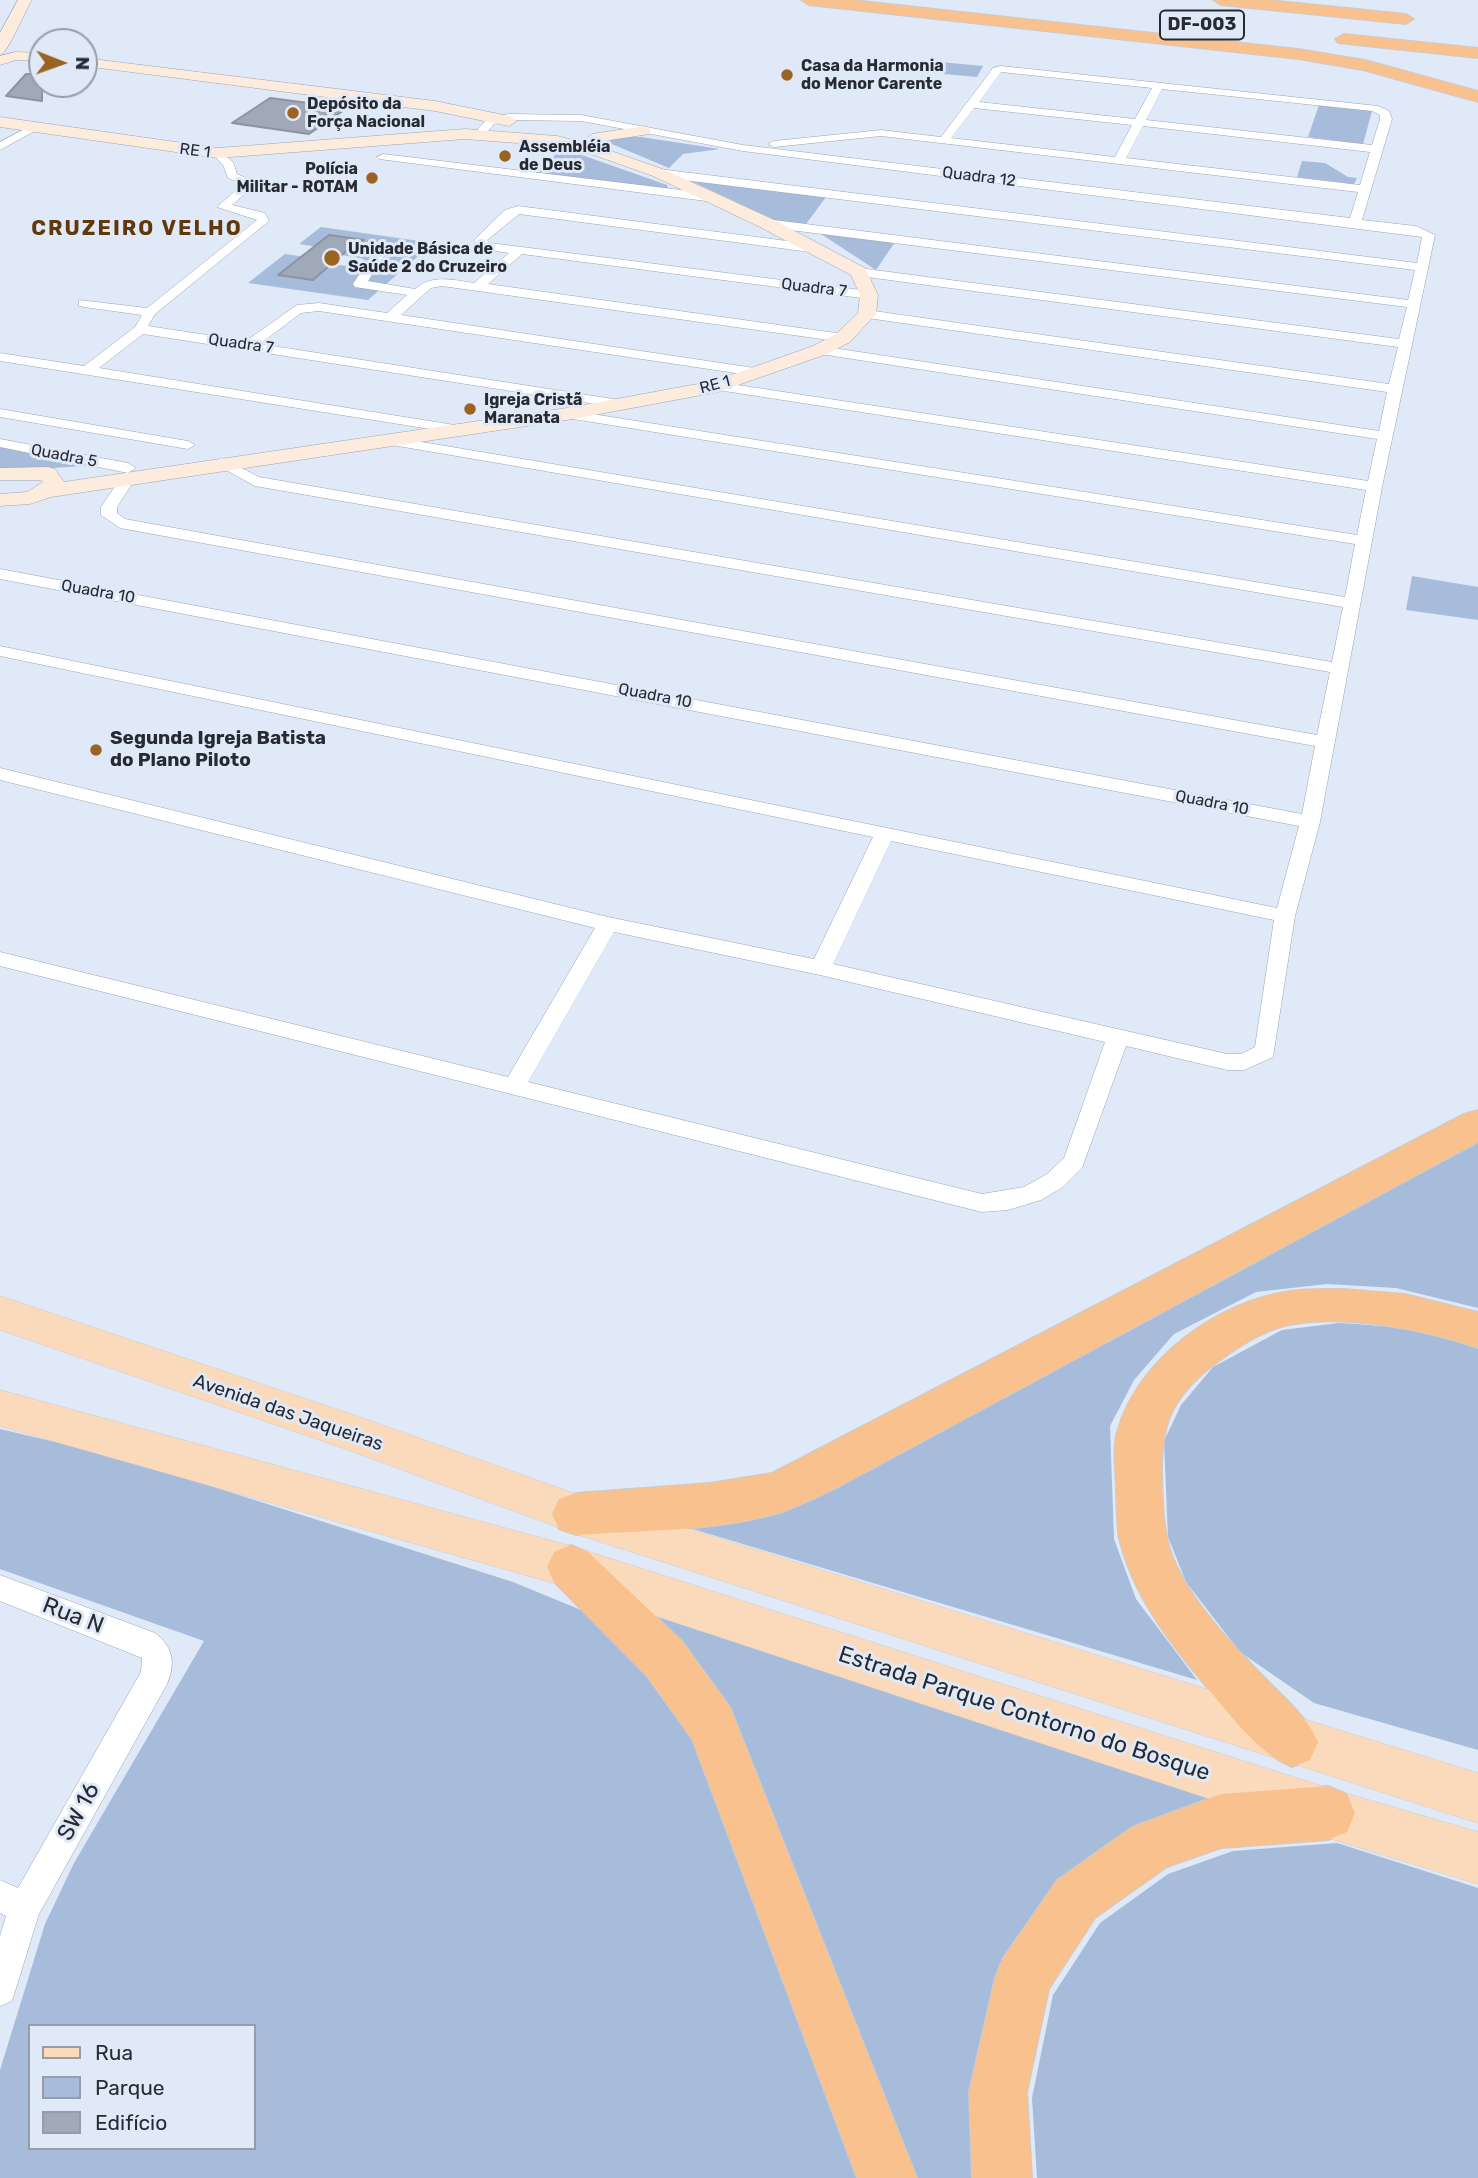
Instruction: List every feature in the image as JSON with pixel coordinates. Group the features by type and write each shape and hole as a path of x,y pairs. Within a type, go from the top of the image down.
{"highway":[{"path":"809,0 1279,51 1365,65 1478,96"},
{"name":"DF-003","path":"955,0 1168,22"},
{"name":"DF-003","path":"1221,0 1426,21"},
{"path":"834,3 1085,14"},
{"path":"1346,12 1367,23 1366,31 1326,38 1473,52"},
{"path":"1445,32 1442,42 1473,52"},
{"path":"576,1514 710,1504 777,1493 822,1473 1478,1124"},
{"path":"1292,1742 1220,1665 1163,1590 1143,1538 1139,1434 1159,1394 1195,1352 1270,1312 1333,1305 1397,1309 1478,1330"},
{"path":"571,1567 664,1658 712,1724 887,2178"},
{"path":"1002,2178 998,2092 1023,1978 1076,1899 1151,1846 1221,1821 1328,1813"}],"main road":[{"name":"Avenida das Jaqueiras","path":"1,1323 351,1432 576,1514"},
{"path":"0,1408 571,1567"},
{"path":"576,1514 1292,1742 1478,1798"},
{"name":"Estrada Parque Contorno do Bosque","path":"571,1567 1328,1813 1478,1858"}],"street":[{"path":"20,4 2,46 28,53"},
{"path":"0,61 28,57"},
{"name":"RE 1","path":"98,64 435,106 547,129 659,173 766,223 859,272"},
{"name":"Quadra 12","path":"743,148 864,132 1363,189 1386,119 1385,113 1374,108 999,69 944,140"},
{"path":"1119,161 1158,86"},
{"path":"971,104 1375,149"},
{"path":"479,135 485,126 498,118 581,118 743,148"},
{"name":"RE 1","path":"0,122 228,157 432,136 522,137 594,148"},
{"path":"522,137 547,129 583,124 639,130"},
{"path":"0,147 34,128"},
{"path":"594,148 598,136 639,130"},
{"path":"432,136 387,152 383,157 706,197"},
{"path":"371,142 386,147 387,152"},
{"name":"Quadra 12","path":"659,173 1135,214 1355,223 1416,230 1430,238 1421,267 1135,214 743,148"},
{"path":"87,371 140,329 150,312 263,221 261,216 223,207 251,183 232,176 228,157"},
{"path":"1355,223 1363,189"},
{"name":"Quadra 7","path":"818,249 529,212 509,213 481,237 482,243 520,250 869,295"},
{"path":"766,223 1412,304"},
{"path":"359,250 379,254 360,284 422,289"},
{"path":"478,286 520,250"},
{"path":"0,774 607,924 820,968 1227,1062 1257,1057 1265,1051 1285,916 1310,822 1337,668 1353,604 1374,487 1421,267"},
{"path":"859,272 1404,344"},
{"path":"859,272 869,295 867,314 1394,389"},
{"path":"390,318 422,289 435,282 843,338"},
{"path":"84,303 150,312"},
{"path":"250,345 297,310 306,307 755,372"},
{"name":"RE 1","path":"44,487 127,473 392,441 567,414 718,386 820,350 843,338 867,314"},
{"name":"Quadra 7","path":"140,329 621,404"},
{"path":"820,350 1385,436"},
{"path":"0,357 462,430"},
{"path":"718,386 1374,487"},
{"path":"0,413 188,445"},
{"path":"567,414 1365,541"},
{"path":"392,441 537,468 1353,604"},
{"name":"Quadra 5","path":"0,443 127,473"},
{"path":"221,463 255,481 1337,668"},
{"path":"127,473 109,508 109,515 120,523 1323,742"},
{"path":"0,474 44,487"},
{"path":"0,500 44,487"},
{"path":"0,523 44,487"},
{"name":"Quadra 10","path":"0,574 1310,822"},
{"path":"0,651 1285,916"},
{"path":"820,968 884,833"},
{"path":"515,1085 607,924"},
{"path":"0,959 969,1200 997,1204 1018,1200 1049,1187 1074,1162 1118,1037"},
{"name":"Rua N","path":"0,1588 145,1643"},
{"name":"SW 16","path":"0,1989 13,1902 156,1674 157,1652 145,1643"}],"green space":[{"path":"929,61 983,66 977,77 921,72"},
{"path":"1319,105 1372,111 1363,144 1308,137"},
{"path":"617,137 641,137 720,149 683,154 669,168 607,142"},
{"path":"562,148 667,185 669,190 537,174"},
{"path":"1302,161 1325,163 1348,177 1357,178 1354,184 1297,177"},
{"path":"691,181 826,197 806,224 777,221"},
{"path":"321,227 433,243 368,300 248,283 285,254 306,257 315,278 332,264 354,267 364,259 342,255 360,239 332,235 318,247 299,244"},
{"path":"818,232 895,242 876,270"},
{"path":"0,447 103,465 0,471"},
{"path":"1412,576 1478,587 1478,620 1406,610"},
{"path":"1478,1139 1478,1308 1396,1288 1327,1284 1256,1292 1174,1334 1134,1380 1110,1426 1114,1539 1136,1599 1197,1680 686,1527"},
{"path":"1339,1323 1428,1332 1478,1349 1478,1750 1314,1703 1240,1652 1186,1582 1168,1537 1164,1441 1181,1405 1213,1367 1282,1330"},
{"path":"0,1429 119,1457 513,1582 581,1610 609,1631 686,1720 863,2178 0,2178 0,2070 45,1924 74,1863 204,1641 0,1569"},
{"path":"641,1606 1234,1795 1065,1887 987,2178 913,2178"},
{"path":"1337,1843 1478,1888 1478,2178 1037,2178 1032,2098 1053,1995 1100,1923 1168,1874 1233,1851"}],"building":[{"path":"28,74 28,98 42,98 42,101 6,96"},
{"name":"Depósito da Força Nacional","path":"270,98 347,108 309,134 232,123"},
{"name":"Unidade Básica de Saúde 2 do Cruzeiro","path":"329,235 364,240 353,245 313,280 278,275"}],"place":[{"name":"Casa da Harmonia do Menor Carente","path":"787,75"},
{"name":"Depósito da Força Nacional","path":"293,113"},
{"name":"Assembléia de Deus","path":"505,156"},
{"name":"Polícia Militar - ROTAM","path":"372,178"},
{"name":"Unidade Básica de Saúde 2 do Cruzeiro","path":"332,258"},
{"name":"Igreja Cristã Maranata","path":"470,409"},
{"name":"Segunda Igreja Batista do Plano Piloto","path":"96,750"}],"district":[{"name":"CRUZEIRO VELHO","path":"137,229"}]}
